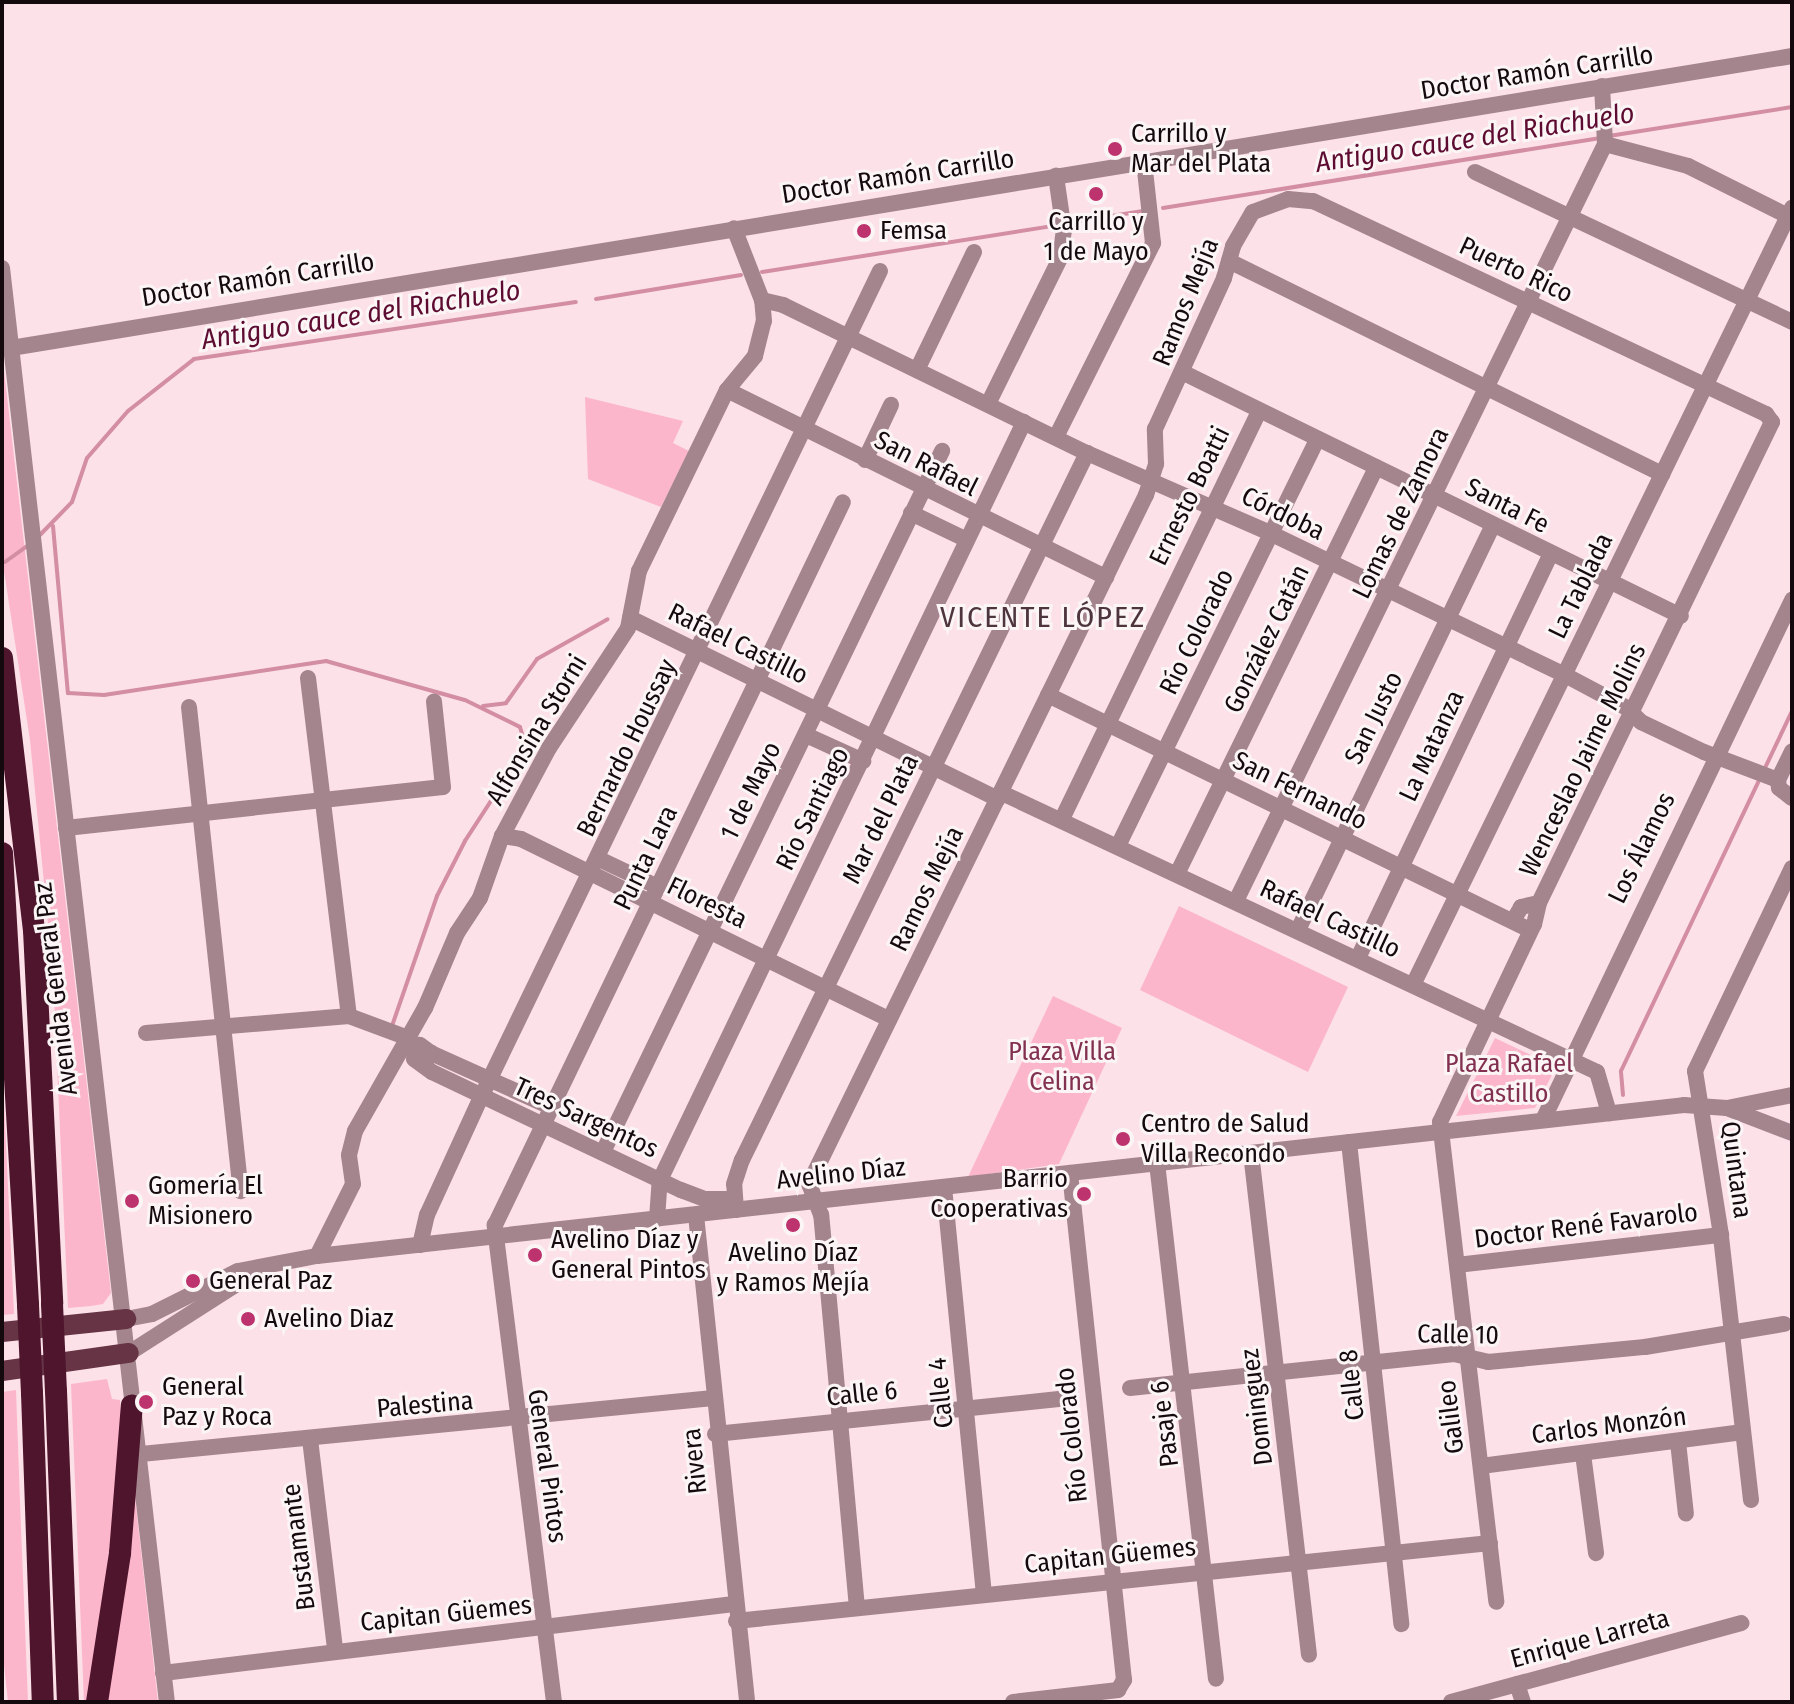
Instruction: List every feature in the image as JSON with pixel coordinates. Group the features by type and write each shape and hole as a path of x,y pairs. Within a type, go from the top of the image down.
{"highway":[{"name":"Avenida General Paz","path":"2,658 34,930 68,1702"},
{"name":"Avenida General Paz","path":"2,853 28,1305 43,1702"},
{"path":"97,1702 120,1553 132,1405"}],"main road":[{"path":"2,1332 126,1319"},
{"path":"2,1371 129,1353"}],"street":[{"name":"Doctor Ramón Carrillo","path":"11,348 1792,56"},
{"path":"1602,86 1605,139 1688,166 1791,214"},
{"name":"Lomas de Zamora","path":"1236,901 1488,391 1605,139"},
{"path":"1056,437 1155,236 1144,161"},
{"path":"1475,172 1792,322"},
{"path":"988,404 1060,258 1064,231 1056,176"},
{"name":"Puerto Rico","path":"1246,222 1276,200 1313,201 1766,414"},
{"name":"La Tablada","path":"1413,985 1791,214"},
{"name":"Ramos Mejía","path":"857,1608 841,1419 816,1201 809,1184 1151,483 1155,429 1184,373 1246,222"},
{"name":"Alfonsina Storni","path":"317,1256 353,1184 349,1155 355,1131 419,1019 457,933 480,898 502,836 549,748 630,618 639,571 727,390 755,356 764,321 762,300 734,228"},
{"path":"917,370 974,252"},
{"path":"1229,261 1662,474"},
{"name":"Avenida General Paz","path":"2,268 126,1319 132,1405 141,1454 167,1702"},
{"name":"Bernardo Houssay","path":"420,1245 427,1215 490,1077 596,867 807,430 880,271"},
{"name":"Córdoba","path":"762,300 850,337 1151,483 1272,534 1565,675 1634,715 1714,755 1769,774"},
{"name":"Santa Fe","path":"1184,373 1492,527 1681,616"},
{"name":"San Rafael","path":"727,390 979,518 1106,577"},
{"path":"865,460 891,405"},
{"name":"Ernesto Boatti","path":"1062,819 1259,412"},
{"name":"Wenceslao Jaime Molins","path":"1440,1132 1530,930 1539,903 1771,433 1772,422 1766,414"},
{"name":"Río Santiago","path":"657,1219 660,1180 1024,422"},
{"name":"Río Colorado","path":"1118,846 1317,439"},
{"name":"1 de Mayo","path":"603,1152 942,451"},
{"name":"Mar del Plata","path":"735,1205 742,1160 1087,453"},
{"name":"González Catán","path":"1177,874 1376,467"},
{"name":"Punta Lara","path":"495,1237 495,1225 542,1125 843,502"},
{"path":"911,513 967,540"},
{"name":"San Justo","path":"1298,930 1492,527"},
{"name":"La Matanza","path":"1358,958 1551,554"},
{"name":"Los Álamos","path":"1543,1120 1568,1058 1792,600"},
{"name":"Rafael Castillo","path":"630,618 933,767 1062,819 1568,1058 1601,1077 1609,1113"},
{"path":"308,678 320,803 349,1016"},
{"name":"San Fernando","path":"1048,695 1530,930"},
{"path":"66,828 320,803 443,787 434,701"},
{"path":"189,707 241,1191"},
{"path":"806,735 863,761"},
{"path":"1792,751 1769,774 1792,798"},
{"path":"502,836 521,839 596,867"},
{"name":"Floresta","path":"596,867 655,894 710,931 889,1019"},
{"name":"Quintana","path":"1751,1500 1698,1060 1792,868"},
{"path":"1513,921 1521,907 1539,903"},
{"path":"146,1033 349,1016 408,1038"},
{"path":"419,1019 427,1027 428,1054"},
{"name":"Tres Sargentos","path":"428,1054 490,1077 551,1107"},
{"name":"Tres Sargentos","path":"428,1054 432,1072 660,1180 705,1199 735,1205"},
{"path":"1727,1108 1792,1095"},
{"name":"Avelino Díaz","path":"126,1319 152,1314 224,1275 273,1263 696,1215 735,1205 816,1201 1702,1105 1727,1108 1792,1133"},
{"name":"Galileo","path":"1440,1132 1496,1602"},
{"name":"Calle 8","path":"1349,1142 1401,1624"},
{"name":"Dominguez","path":"1251,1153 1309,1655"},
{"name":"Pasaje 6","path":"1157,1163 1206,1570 1216,1679"},
{"name":"Río Colorado","path":"1013,1702 1118,1690 1124,1680 1111,1581 1070,1173"},
{"name":"Calle 4","path":"944,1187 984,1595"},
{"name":"Rivera","path":"696,1215 715,1434 747,1702"},
{"name":"Doctor René Favarolo","path":"1457,1265 1721,1235"},
{"name":"General Pintos","path":"495,1237 554,1702"},
{"name":"Avelino Díaz","path":"129,1353 273,1263"},
{"name":"Calle 10","path":"1130,1388 1277,1370 1454,1354 1504,1360 1784,1324"},
{"name":"Palestina","path":"141,1454 516,1420 713,1398"},
{"name":"Calle 6","path":"715,1434 1061,1399"},
{"name":"Carlos Monzón","path":"1481,1466 1743,1432"},
{"name":"Bustamante","path":"310,1439 335,1650"},
{"path":"1678,1442 1686,1514"},
{"path":"1583,1454 1596,1553"},
{"name":"Capitan Güemes","path":"163,1673 546,1627 735,1612 857,1608 1299,1559 1490,1543"},
{"name":"Enrique Larreta","path":"1451,1702 1741,1623"},
{"path":"1517,1684 1523,1702"}],"green space":[{"path":"2,353 111,1293 103,1304 68,1308 53,974 30,740 2,558"},
{"path":"585,397 683,421 673,443 689,451 661,507 588,479"},
{"path":"1179,906 1348,987 1308,1072 1140,990"},
{"name":"Plaza Villa Celina","path":"1053,996 1122,1028 1059,1164 968,1177"},
{"name":"Plaza Rafael Castillo","path":"1495,1038 1556,1067 1535,1108 1456,1116"},
{"path":"2,1060 14,1314 2,1315"},
{"path":"107,1379 112,1399 120,1400 122,1440 92,1702 84,1702 71,1384"},
{"path":"16,1390 28,1702 8,1702 2,1646 2,1392"},
{"path":"134,1489 158,1702 105,1702"}],"waterway":[{"name":"Antiguo cauce del Riachuelo","path":"1609,136 1792,107"},
{"name":"Antiguo cauce del Riachuelo","path":"1163,208 1600,138"},
{"name":"Antiguo cauce del Riachuelo","path":"1073,222 1143,211"},
{"name":"Antiguo cauce del Riachuelo","path":"762,272 1053,226"},
{"name":"Antiguo cauce del Riachuelo","path":"596,299 741,275"},
{"name":"Antiguo cauce del Riachuelo","path":"37,538 72,502 87,458 128,411 194,359 576,302"},
{"path":"53,526 68,693 104,695 326,661 465,700 520,727 526,747 465,841 437,896 392,1026"},
{"name":"Antiguo cauce del Riachuelo","path":"5,562 30,544"},
{"path":"483,706 506,703 537,659 608,619"},
{"path":"1764,770 1792,711"},
{"path":"1623,1095 1621,1071 1760,778"}],"place":[{"name":"Carrillo y Mar del Plata","path":"1115,149"},
{"name":"Carrillo y 1 de Mayo","path":"1096,194"},
{"name":"Femsa","path":"864,231"},
{"name":"Centro de Salud Villa Recondo","path":"1123,1139"},
{"name":"Barrio Cooperativas","path":"1084,1194"},
{"name":"Gomería El Misionero","path":"132,1201"},
{"name":"Avelino Díaz y Ramos Mejía","path":"793,1225"},
{"name":"Avelino Díaz y General Pintos","path":"535,1255"},
{"name":"General Paz","path":"193,1281"},
{"name":"Avelino Diaz","path":"248,1319"},
{"name":"General Paz y Roca","path":"146,1402"}],"district":[{"name":"VICENTE LÓPEZ","path":"1043,617"}]}
